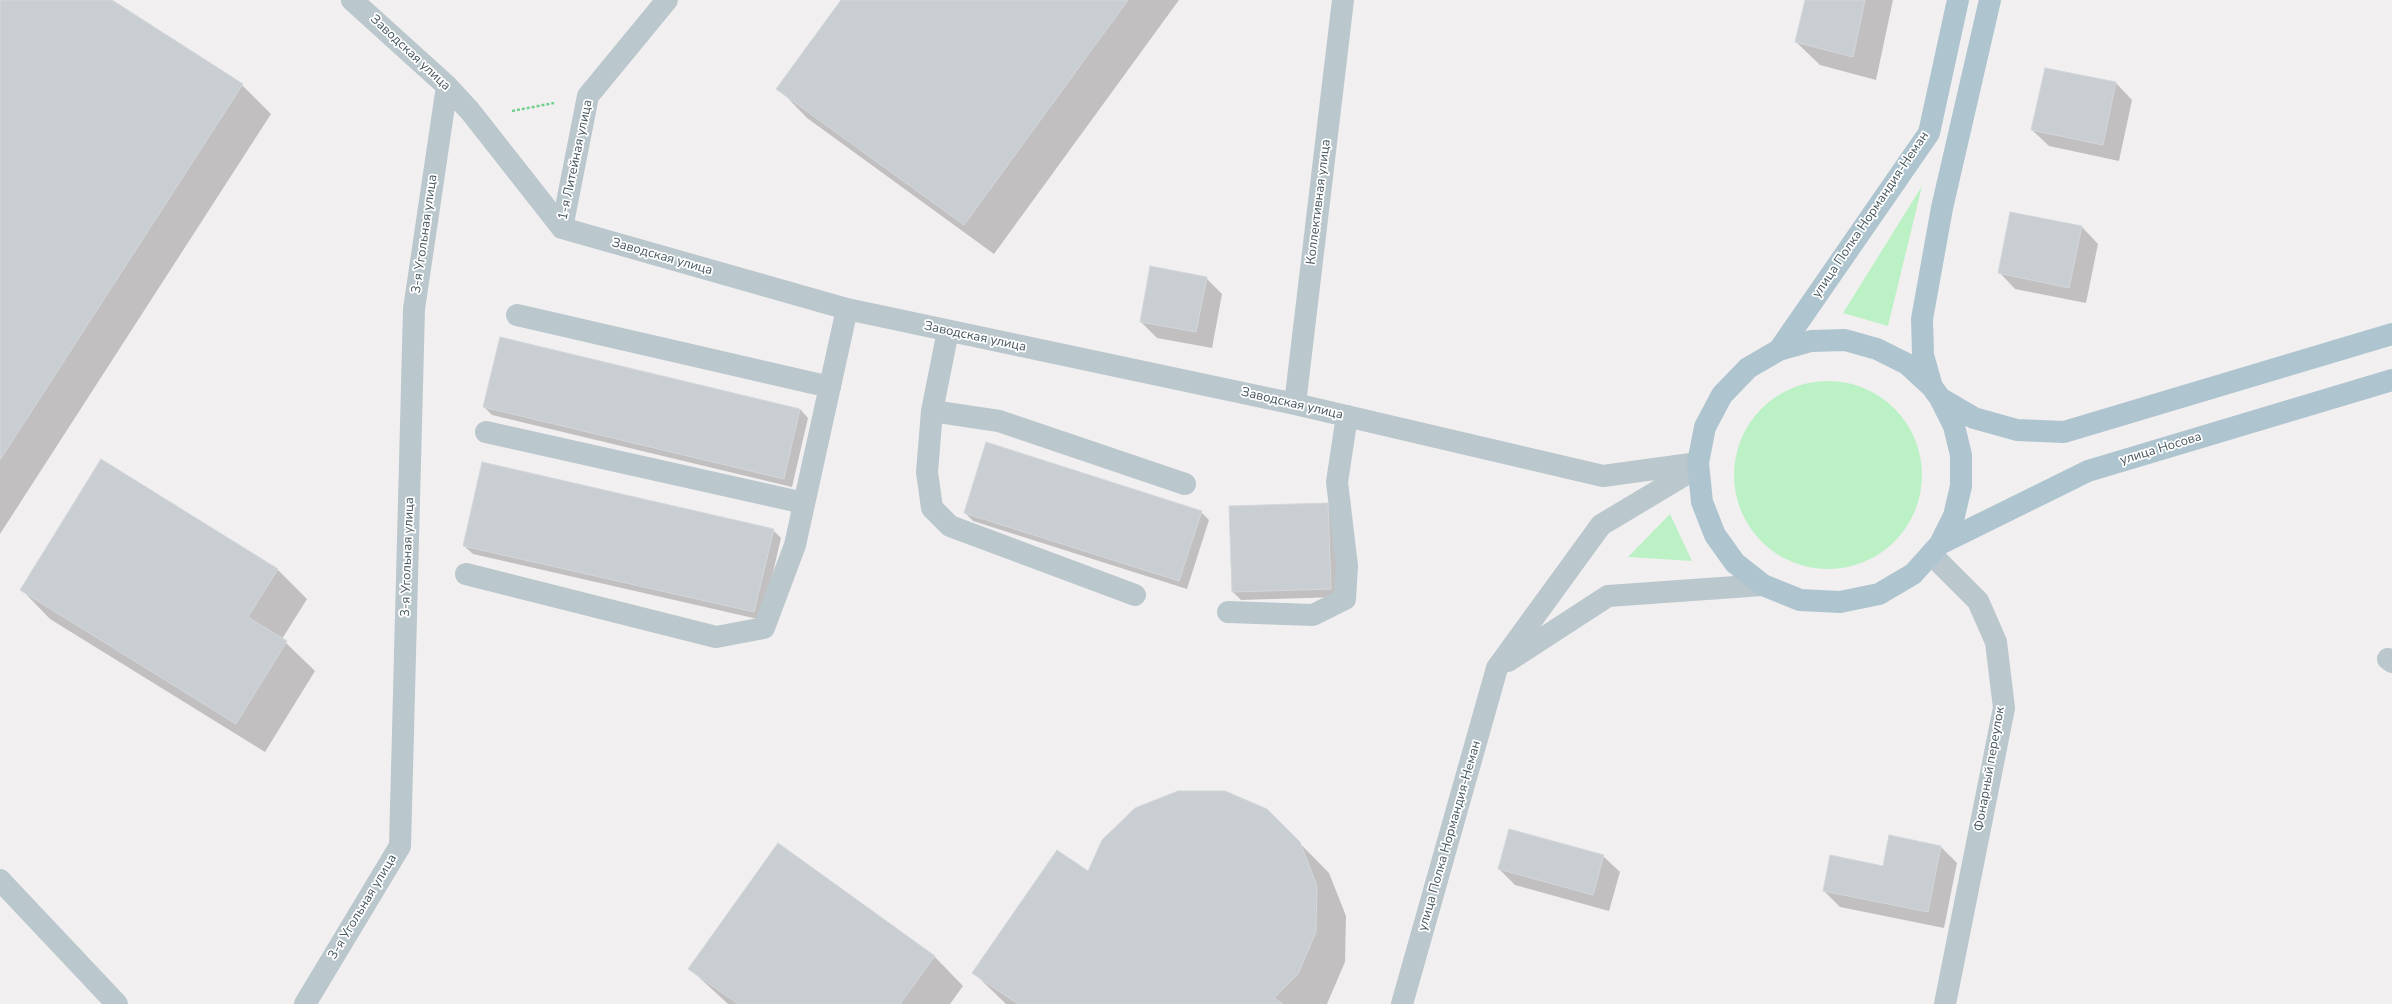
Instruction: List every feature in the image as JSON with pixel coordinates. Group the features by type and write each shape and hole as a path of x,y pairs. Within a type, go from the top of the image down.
{"main road":[{"name":"улица Полка Нормандия-Неман","path":"1779,350 1929,133 1958,0"},
{"path":"1990,0 1942,208 1922,319 1923,355 1936,393 1954,426 1961,455 1961,486 1954,516 1936,549 1913,574 1879,594 1840,602 1800,600 1763,585 1736,563 1715,535 1702,502 1698,465 1706,427 1722,395 1748,368 1779,350 1811,341 1845,340 1877,349 1907,364 1936,393 1974,418 2017,430 2064,432 2392,334"},
{"name":"улица Носова","path":"1936,549 2088,471 2392,380"}],"street":[{"name":"Заводская улица","path":"352,0 447,86 470,111 562,228 847,309 1295,404 1603,476 1698,465"},
{"name":"1-я Литейная улица","path":"562,228 588,96 667,0"},
{"name":"Коллективная улица","path":"1295,404 1343,0"},
{"name":"3-я Угольная улица","path":"304,1004 400,846 414,309 447,86"},
{"path":"466,574 716,637 764,628 795,545 847,309"},
{"path":"517,315 830,387"},
{"path":"948,331 932,411 927,472 932,508 950,526 1136,595"},
{"path":"932,411 999,421 1185,484"},
{"path":"1228,612 1314,615 1345,599 1347,566 1337,482 1347,416"},
{"path":"486,432 804,503"},
{"name":"улица Полка Нормандия-Неман","path":"1402,1004 1498,668 1601,525 1698,465"},
{"name":"Фонарный переулок","path":"1936,549 1978,601 1996,642 2004,708 1945,1004"},
{"path":"1498,668 1608,596 1763,585"},
{"path":"0,880 117,1004"}],"path":[{"path":"511,111 588,96"}],"green space":[{"path":"1922,186 1888,326 1843,313"},
{"path":"1837,381 1846,382 1864,388 1888,402 1895,408 1901,415 1915,439 1921,457 1921,493 1915,511 1901,535 1895,542 1888,548 1864,562 1846,568 1819,569 1810,568 1784,558 1768,548 1755,535 1741,511 1735,493 1734,466 1735,457 1745,431 1755,415 1768,402 1792,388 1810,382"},
{"path":"1670,514 1692,561 1628,557"}],"building":[{"path":"0,0 112,0 243,84 0,460"},
{"path":"841,0 1128,0 964,225 776,89"},
{"path":"1805,0 1865,0 1853,57 1795,42"},
{"path":"2045,68 2116,82 2103,145 2031,130"},
{"path":"2010,212 2082,226 2069,288 1998,273"},
{"path":"1150,266 1207,277 1196,332 1140,322"},
{"path":"500,337 800,409 784,479 483,407"},
{"path":"986,442 1202,511 1179,581 964,513"},
{"path":"101,459 278,569 248,617 287,641 236,724 20,590"},
{"path":"482,462 774,529 754,612 463,546"},
{"path":"1328,503 1331,589 1232,592 1229,506"},
{"path":"1178,791 1225,791 1267,809 1300,842 1317,886 1316,932 1298,974 1274,998 1283,1004 1018,1004 972,973 1057,850 1088,871 1102,840 1135,808"},
{"path":"1509,829 1604,855 1593,895 1498,869"},
{"path":"1889,835 1941,846 1928,912 1823,891 1830,855 1883,866"},
{"path":"778,843 935,956 900,1004 738,1004 688,969"}]}
